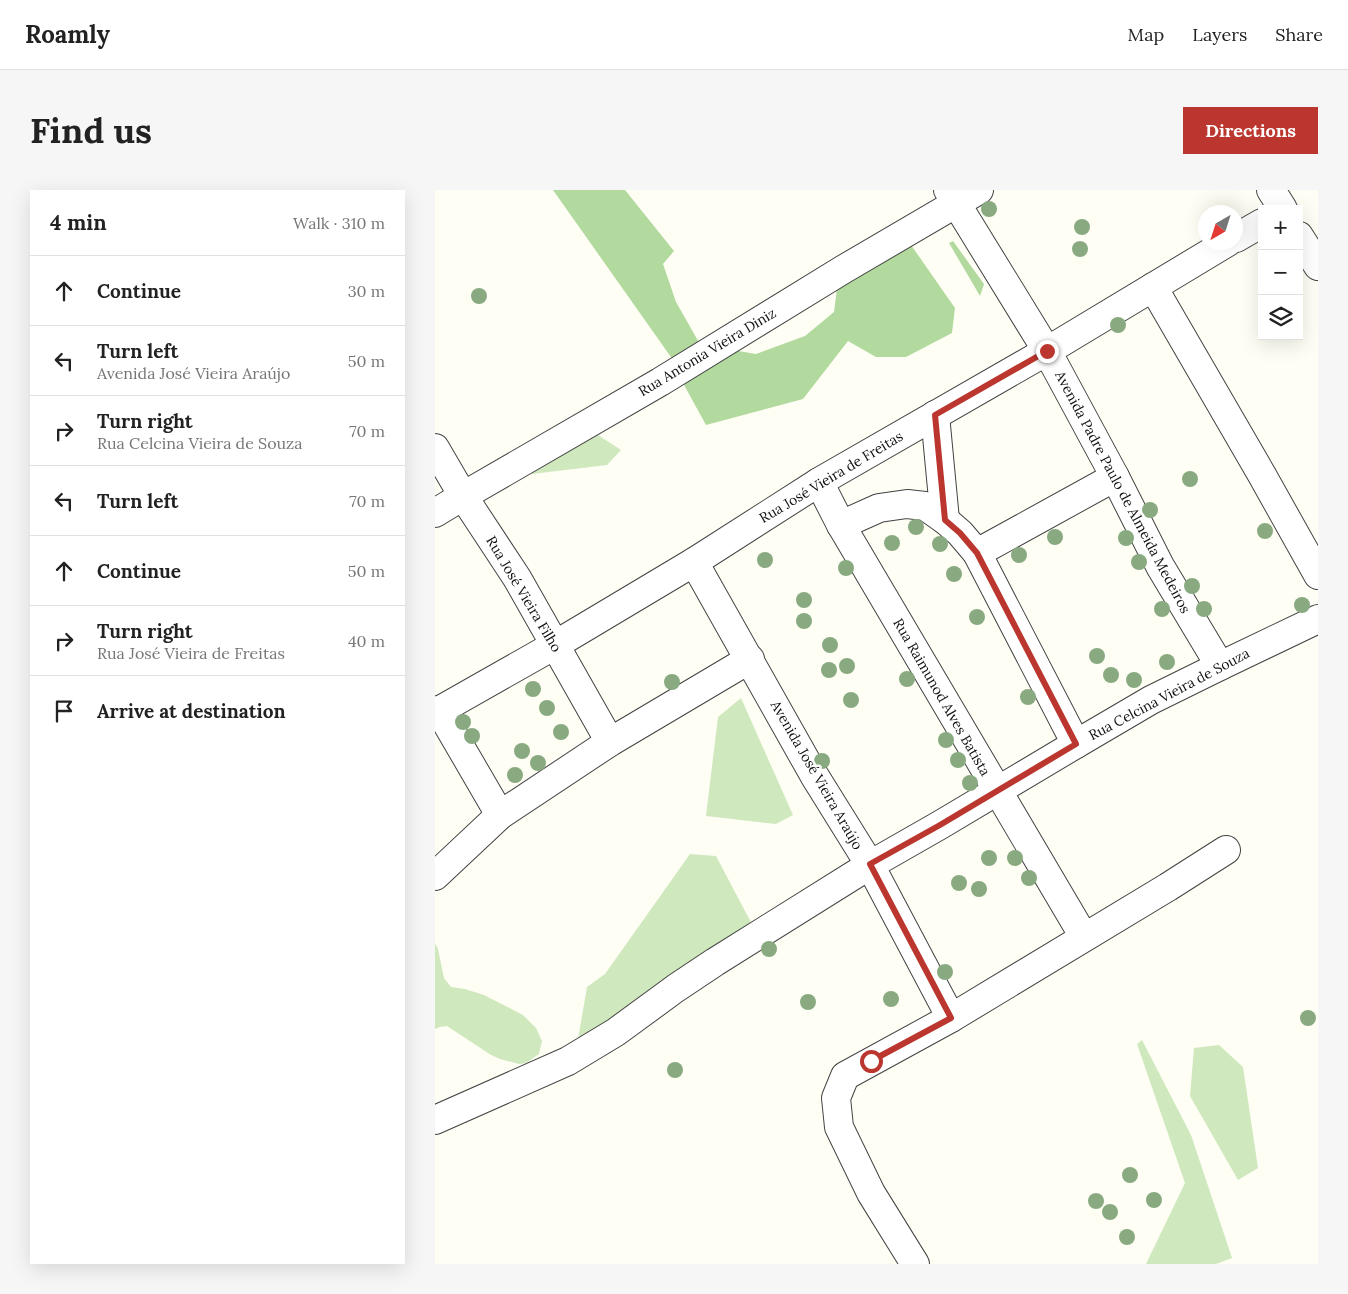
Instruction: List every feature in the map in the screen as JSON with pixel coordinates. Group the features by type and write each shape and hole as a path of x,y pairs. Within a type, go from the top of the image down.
{"street":[{"name":"Rua Antonia Vieira Diniz","path":"435,514 660,382 844,269 951,197 979,190"},
{"path":"1271,190 1280,205"},
{"name":"Avenida Padre Paulo de Almeida Medeiros","path":"951,197 1047,351 1115,477 1160,566 1220,666"},
{"path":"1243,233 1258,224"},
{"path":"1303,242 1318,266"},
{"name":"Rua José Vieira de Freitas","path":"437,711 555,645 693,562 819,482 1047,351 1215,250"},
{"path":"1153,287 1263,475 1318,575"},
{"path":"935,415 945,520"},
{"name":"Rua José Vieira Filho","path":"435,448 463,496 517,578 610,742"},
{"path":"977,553 1115,477"},
{"name":"Rua Raimunod Alves Batista","path":"819,482 841,525 1084,937"},
{"path":"841,525 879,508 907,504 925,506 960,533 977,553 1076,744"},
{"name":"Avenida José Vieira Araújo","path":"693,562 815,775 870,864 951,1018"},
{"name":"Rua Celcina Vieira de Souza","path":"435,1120 568,1062 616,1032 715,962 870,864 1151,700 1318,619"},
{"path":"435,876 500,815 610,742 749,659"},
{"path":"437,711 500,815"},
{"path":"915,1264 871,1194 839,1127 836,1098 845,1076 951,1018 1226,850"}],"green space":[{"path":"553,190 625,190 674,251 663,264 676,302 701,346 678,367"},
{"path":"953,241 984,284 980,296 949,243"},
{"path":"911,245 955,308 952,333 906,357 876,357 848,341 803,399 706,425 678,374 721,348 756,354 805,336 834,312 837,288"},
{"path":"587,428 621,450 607,465 532,474 537,459"},
{"path":"741,698 793,815 776,824 706,816 718,717"},
{"path":"690,854 716,856 754,928 577,1045 587,987 605,974"},
{"path":"435,943 444,978 451,987 484,995 523,1015 536,1028 542,1041 539,1054 526,1063 519,1064 491,1055 447,1026 435,1029"},
{"path":"1142,1040 1191,1135 1232,1258 1216,1264 1146,1264 1185,1183 1137,1044"},
{"path":"1219,1045 1243,1067 1258,1168 1238,1180 1190,1096 1194,1048"}],"route":[{"path":"871,1061 951,1018 870,864 940,825 1076,744 977,553 960,533 945,520 935,415 1047,351"}]}
